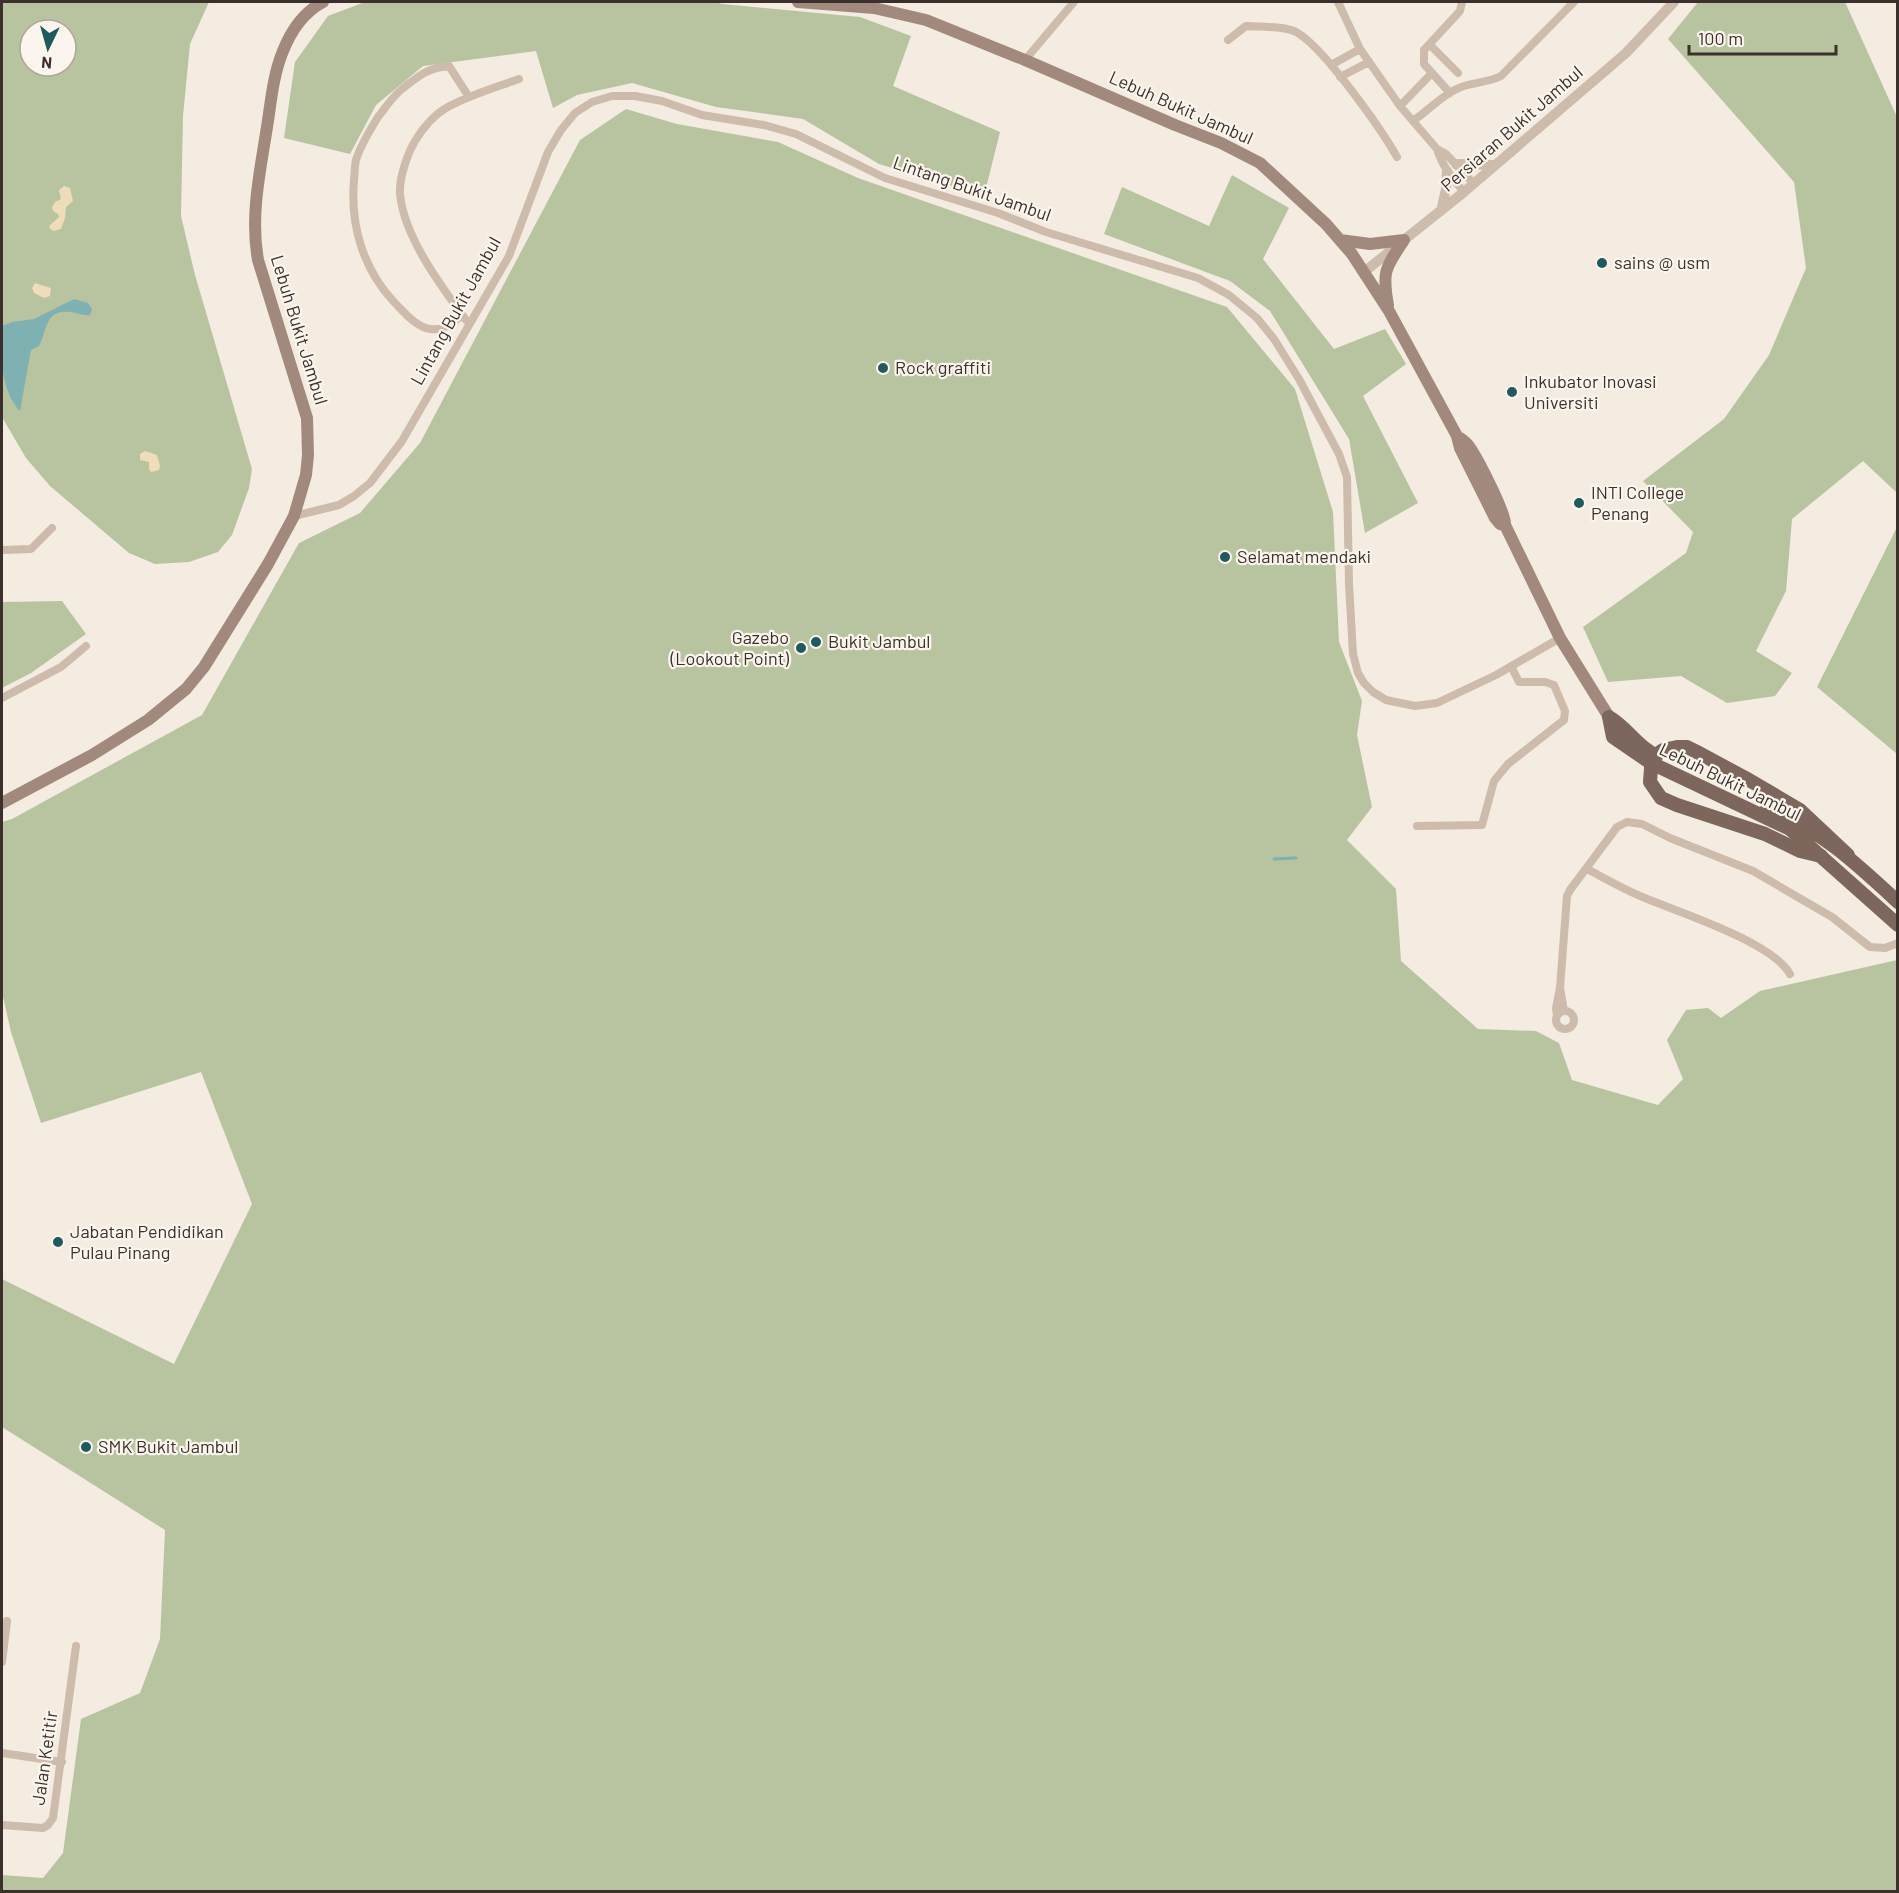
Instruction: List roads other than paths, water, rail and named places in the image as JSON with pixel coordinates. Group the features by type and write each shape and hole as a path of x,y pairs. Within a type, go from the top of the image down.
{"main road":[{"name":"Lebuh Bukit Jambul","path":"2,803 92,755 148,720 186,689 204,667 268,564 294,516 306,475 308,455 306,418 303,400 258,260 254,236 255,211 271,99 283,51 304,15 323,2"},
{"name":"Lebuh Bukit Jambul","path":"798,2 858,6 908,15 953,30 1221,143 1260,163 1326,224 1340,240 1389,311 1457,436 1468,445 1476,459 1560,638 1609,717 1613,736 1628,749 1651,763 1775,820 1801,837 1898,925"},
{"path":"1340,240 1370,244 1404,240"},
{"path":"1389,311 1383,279 1390,260 1404,240"},
{"name":"Lebuh Bukit Jambul","path":"1609,717 1621,723 1627,734 1659,759 1712,785 1796,820 1848,855 1898,902"},
{"path":"1821,856 1800,851 1765,834 1660,798 1650,782 1651,768 1657,754 1670,747 1687,747 1718,763 1800,810 1848,855"}],"street":[{"path":"1025,60 1074,2"},
{"path":"1338,2 1360,49 1400,106 1437,149 1440,159 1474,184"},
{"path":"1450,93 1424,64 1424,50 1460,11 1462,2"},
{"path":"1413,122 1450,93 1464,86 1491,81 1501,76 1574,2"},
{"name":"Persiaran Bukit Jambul","path":"1364,272 1474,184 1626,53 1674,2"},
{"path":"1228,40 1246,26 1294,30 1331,65 1389,142 1397,157"},
{"path":"1430,45 1458,73"},
{"path":"1331,65 1360,49"},
{"path":"1340,77 1369,62"},
{"path":"462,315 446,327 429,329 406,314 387,294 360,246 352,204 356,159 369,130 392,97 424,71 439,66 449,66 469,97"},
{"path":"1400,106 1431,74"},
{"path":"469,324 428,266 410,230 400,193 407,155 423,127 444,109 469,97 519,79"},
{"name":"Lintang Bukit Jambul","path":"294,516 339,505 370,483 402,441 509,256 548,152 561,130 574,113 592,102 612,96 635,96 662,101 702,115 765,124 796,134 885,178 998,213 1046,232 1198,278 1229,295 1257,318 1274,339 1299,379 1347,477 1351,635 1358,673 1373,692 1386,700 1415,706 1437,703 1511,666 1560,638"},
{"path":"1451,168 1495,165"},
{"path":"1451,168 1464,192"},
{"path":"1441,211 1451,168"},
{"path":"2,550 32,549 52,528"},
{"path":"2,698 61,667 86,646"},
{"path":"1418,826 1482,825 1494,781 1508,764 1564,720 1565,711 1554,685 1545,682 1519,682 1511,666"},
{"path":"1561,1014 1556,1008 1560,988 1565,904 1570,890 1617,827 1628,822 1642,824 1670,838 1753,871 1832,917 1870,947 1885,948 1898,943"},
{"path":"1587,869 1642,897 1736,934 1785,965 1790,974"},
{"path":"2,1662 7,1621"},
{"name":"Jalan Ketitir","path":"2,1825 37,1828 48,1825 55,1810 76,1646"},
{"path":"2,1753 62,1762"}],"water":[{"path":"74,299 88,303 92,309 90,315 63,312 56,314 49,321 39,346 31,350 20,411 13,403 5,383 2,361 2,326 34,319"}],"waterway":[{"path":"1274,859 1296,858"}],"place":[{"name":"sains @ usm","path":"1602,263"},
{"name":"Rock graffiti","path":"883,368"},
{"name":"Inkubator Inovasi Universiti","path":"1512,392"},
{"name":"INTI College Penang","path":"1579,503"},
{"name":"Selamat mendaki","path":"1225,557"},
{"name":"Bukit Jambul","path":"816,642"},
{"name":"Gazebo (Lookout Point)","path":"801,648"},
{"name":"Jabatan Pendidikan Pulau Pinang","path":"58,1242"},
{"name":"SMK Bukit Jambul","path":"86,1447"}]}
